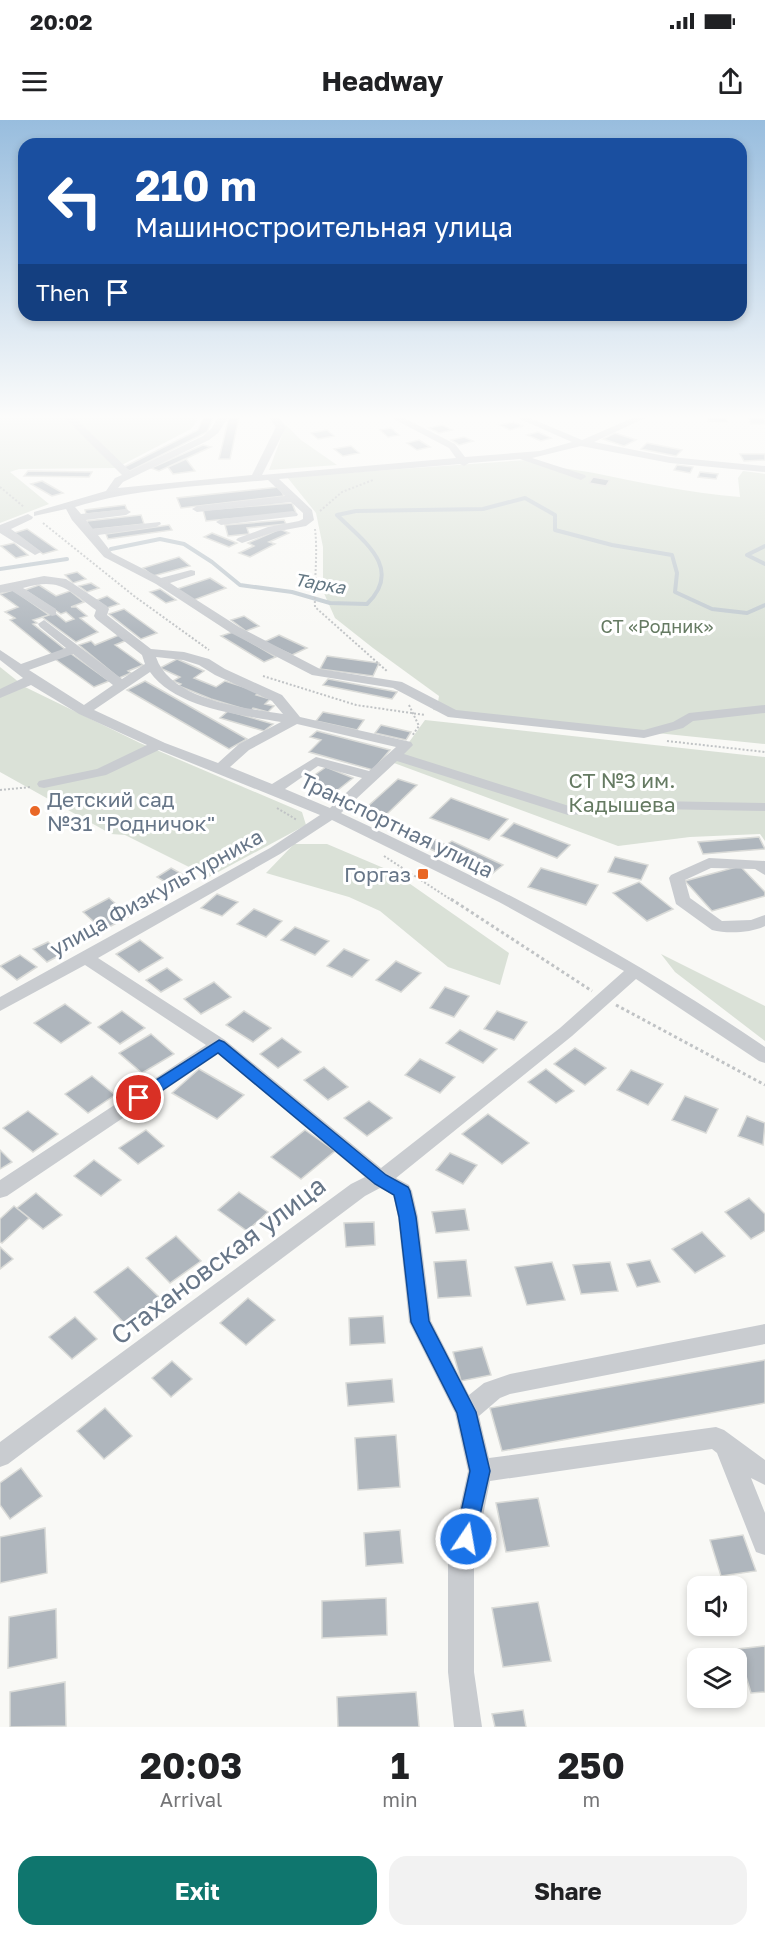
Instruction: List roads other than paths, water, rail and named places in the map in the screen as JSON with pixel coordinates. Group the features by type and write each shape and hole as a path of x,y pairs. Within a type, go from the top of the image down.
{"street":[{"path":"1,529 33,515 124,491"},
{"path":"287,491 311,516"},
{"path":"197,509 295,498"},
{"path":"68,505 76,518 108,555 160,582 235,630 317,672 397,685 453,714 644,734 678,725 689,717 765,709"},
{"path":"76,518 126,512"},
{"path":"221,522 311,516"},
{"path":"242,540 272,529 302,524 311,516"},
{"path":"89,533 156,524"},
{"path":"1,529 35,552"},
{"path":"160,582 191,573"},
{"path":"0,589 55,578 62,581 103,609 100,616 150,659 163,681 194,698 240,711 295,720 406,745 395,756 568,811 654,805 765,807"},
{"path":"14,587 52,612"},
{"path":"44,624 122,686"},
{"path":"18,670 74,649"},
{"name":"Транспортная улица","path":"0,654 18,670 84,711 156,746 332,814 562,928 635,971 765,1056"},
{"path":"84,711 122,686 150,659 184,656 204,662 220,672 278,698 295,720"},
{"path":"3,692 33,679"},
{"path":"220,770 226,761 295,720"},
{"path":"45,784 101,772 156,746"},
{"name":"улица Физкультурника","path":"0,1005 275,851 332,814 395,756"},
{"path":"273,790 316,761 374,777"},
{"path":"761,925 718,926 682,900 677,878 709,863 759,864 765,870"},
{"path":"86,957 219,1046 381,1179 402,1191 408,1217 420,1322 466,1412 480,1471 461,1561 461,1672 468,1727"},
{"name":"Стахановская улица","path":"0,1456 358,1190 381,1179 566,1032 635,971"},
{"path":"0,1190 219,1046"},
{"path":"466,1412 492,1390 510,1384 765,1334"},
{"path":"480,1471 716,1438 765,1474"},
{"path":"725,1446 765,1543"}],"waterway":[{"name":"Тарка","path":"111,549 160,539 184,544 212,562 240,585 292,592 330,603 367,604 377,591 382,579 381,567 368,545 337,515 356,511 483,509 525,498 555,515 555,530 612,545 672,555 677,573 675,592 712,609 747,613 765,605"},
{"name":"Тарка","path":"765,546 747,555 765,564"},
{"name":"Тарка","path":"0,569 67,559"}],"place":[{"name":"Детский сад №31 \"Родничок\"","path":"35,811"},
{"name":"Горгаз","path":"423,874"}],"park label":[{"name":"СТ «Родник»","path":"657,626"},
{"name":"СТ №3 им. Кадышева","path":"622,792"}]}
